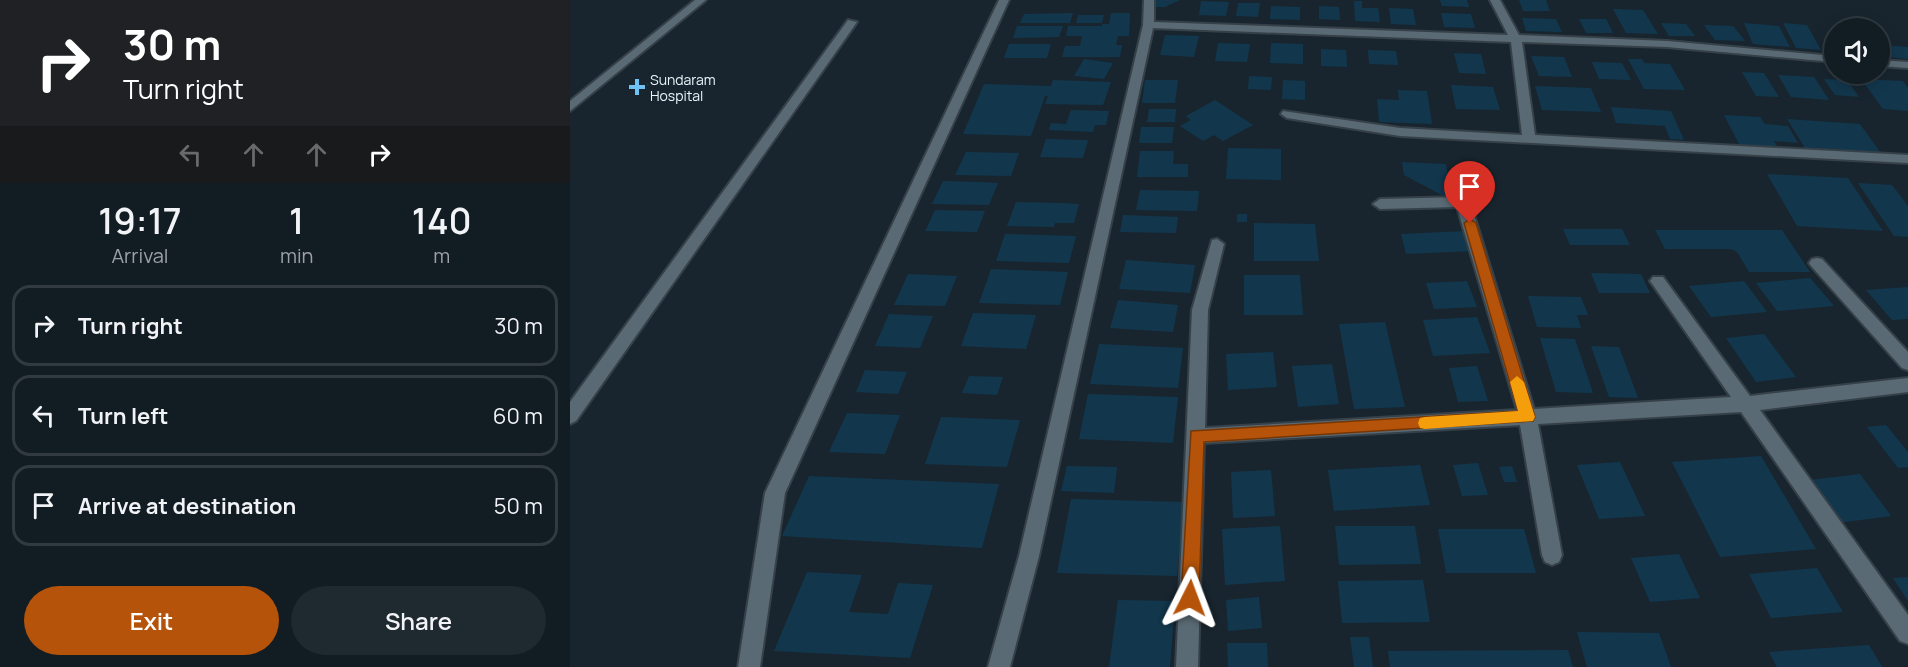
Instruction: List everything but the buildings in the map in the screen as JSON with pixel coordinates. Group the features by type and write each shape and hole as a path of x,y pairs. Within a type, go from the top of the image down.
{"street":[{"path":"570,107 701,0"},
{"path":"749,667 775,493 1004,0"},
{"path":"999,667 1029,556 1148,25 1149,0"},
{"path":"1495,0 1516,40 1529,139"},
{"path":"570,416 852,22"},
{"path":"1148,25 1667,44 1824,57"},
{"path":"1890,64 1908,65"},
{"path":"1287,114 1400,132 1908,159"},
{"path":"1380,204 1464,202 1528,417 1552,555"},
{"path":"1187,667 1200,310 1217,244"},
{"path":"1817,263 1908,363"},
{"path":"1658,281 1908,633"},
{"path":"1197,436 1747,404 1908,385"}],"slow traffic":[{"path":"1425,423 1528,417 1517,382"}],"place":[{"name":"Sundaram Hospital","path":"637,87"}],"route":[{"path":"1190,598 1197,436 1528,417 1470,223"}]}
